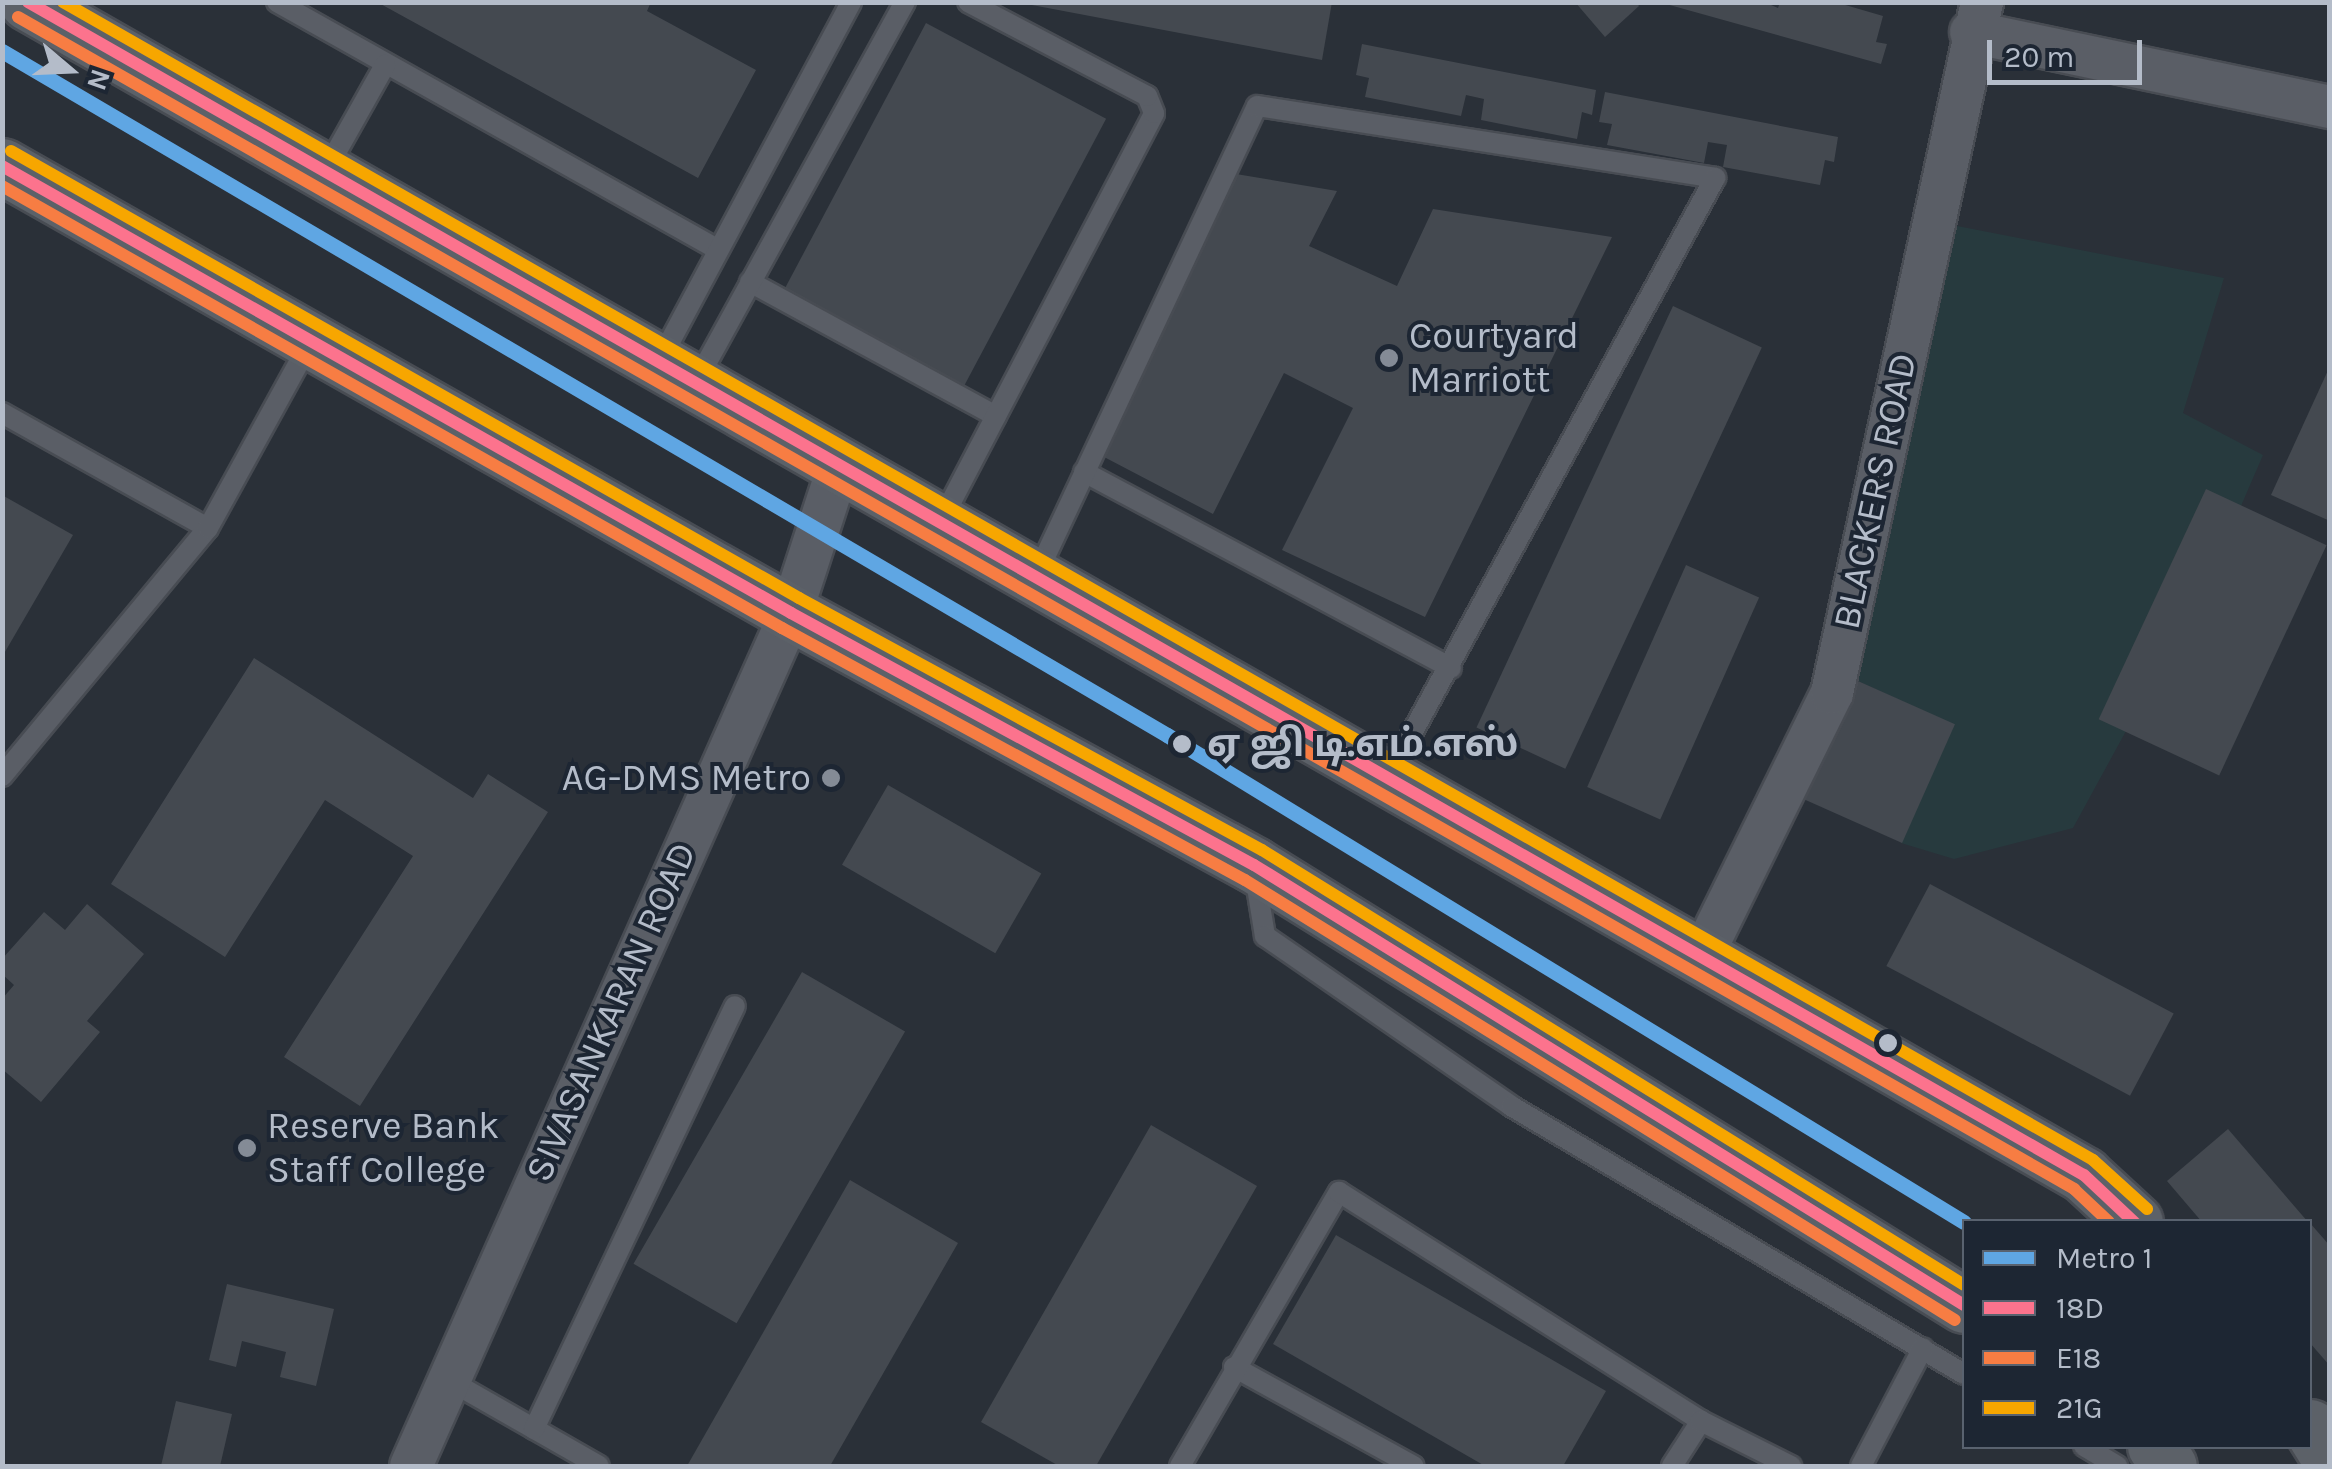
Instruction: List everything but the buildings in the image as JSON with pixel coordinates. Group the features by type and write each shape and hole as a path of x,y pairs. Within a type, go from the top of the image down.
{"main road":[{"path":"28,2 838,468 2084,1174 2132,1219"},
{"path":"2,166 312,338 790,613 1254,865 1962,1304"},
{"path":"2312,1430 2330,1460"}],"street":[{"path":"1976,17 2330,106"},
{"name":"BLACKERS ROAD","path":"1702,956 1832,693 1976,17"},
{"name":"SIVASANKARAN ROAD","path":"411,1466 445,1378 790,613 838,468"}],"lane":[{"path":"276,2 716,249"},
{"path":"676,374 716,249 851,2"},
{"path":"676,374 750,282 905,2"},
{"path":"938,524 1154,113 1148,96 968,2"},
{"path":"324,174 386,65"},
{"path":"1034,578 1257,106 1715,178 1451,668 1387,779"},
{"path":"750,282 996,416"},
{"path":"2,776 208,528 312,338"},
{"path":"2,413 208,528"},
{"path":"1084,472 1451,668"},
{"path":"1254,865 1264,936 1511,1106 1962,1373"},
{"path":"534,1430 735,1006"},
{"path":"1180,1466 1339,1192 1702,1421 1791,1466"},
{"path":"1862,1466 1923,1348"},
{"path":"1234,1367 1413,1466"},
{"path":"445,1378 599,1466"},
{"path":"1672,1466 1702,1421"},
{"path":"2089,1449 2117,1466"}],"green space":[{"path":"1947,224 2224,278 2183,413 2263,455 2241,506 2200,503 2101,719 2126,731 2073,828 1954,859 1901,843 1954,725 1849,677"}],"metro line":[{"name":"1","path":"2,51 1167,735 1962,1221"}],"transit line":[{"name":"18D","path":"28,2 2084,1175 2131,1219"},
{"name":"21G","path":"63,2 2093,1160 2147,1209"},
{"name":"E18","path":"18,17 2074,1189 2106,1219"},
{"name":"21G","path":"11,151 799,598 1262,850 1962,1284"},
{"name":"18D","path":"2,166 791,613 1254,865 1962,1304"},
{"name":"E18","path":"2,186 782,628 1245,880 1955,1320"}],"place":[{"name":"Courtyard Marriott","path":"1389,358"},
{"name":"ஏ ஜி டி.எம்.எஸ்","path":"1182,744"},
{"name":"AG-DMS Metro","path":"831,778"},
{"name":"Reserve Bank Staff College","path":"247,1148"}]}
